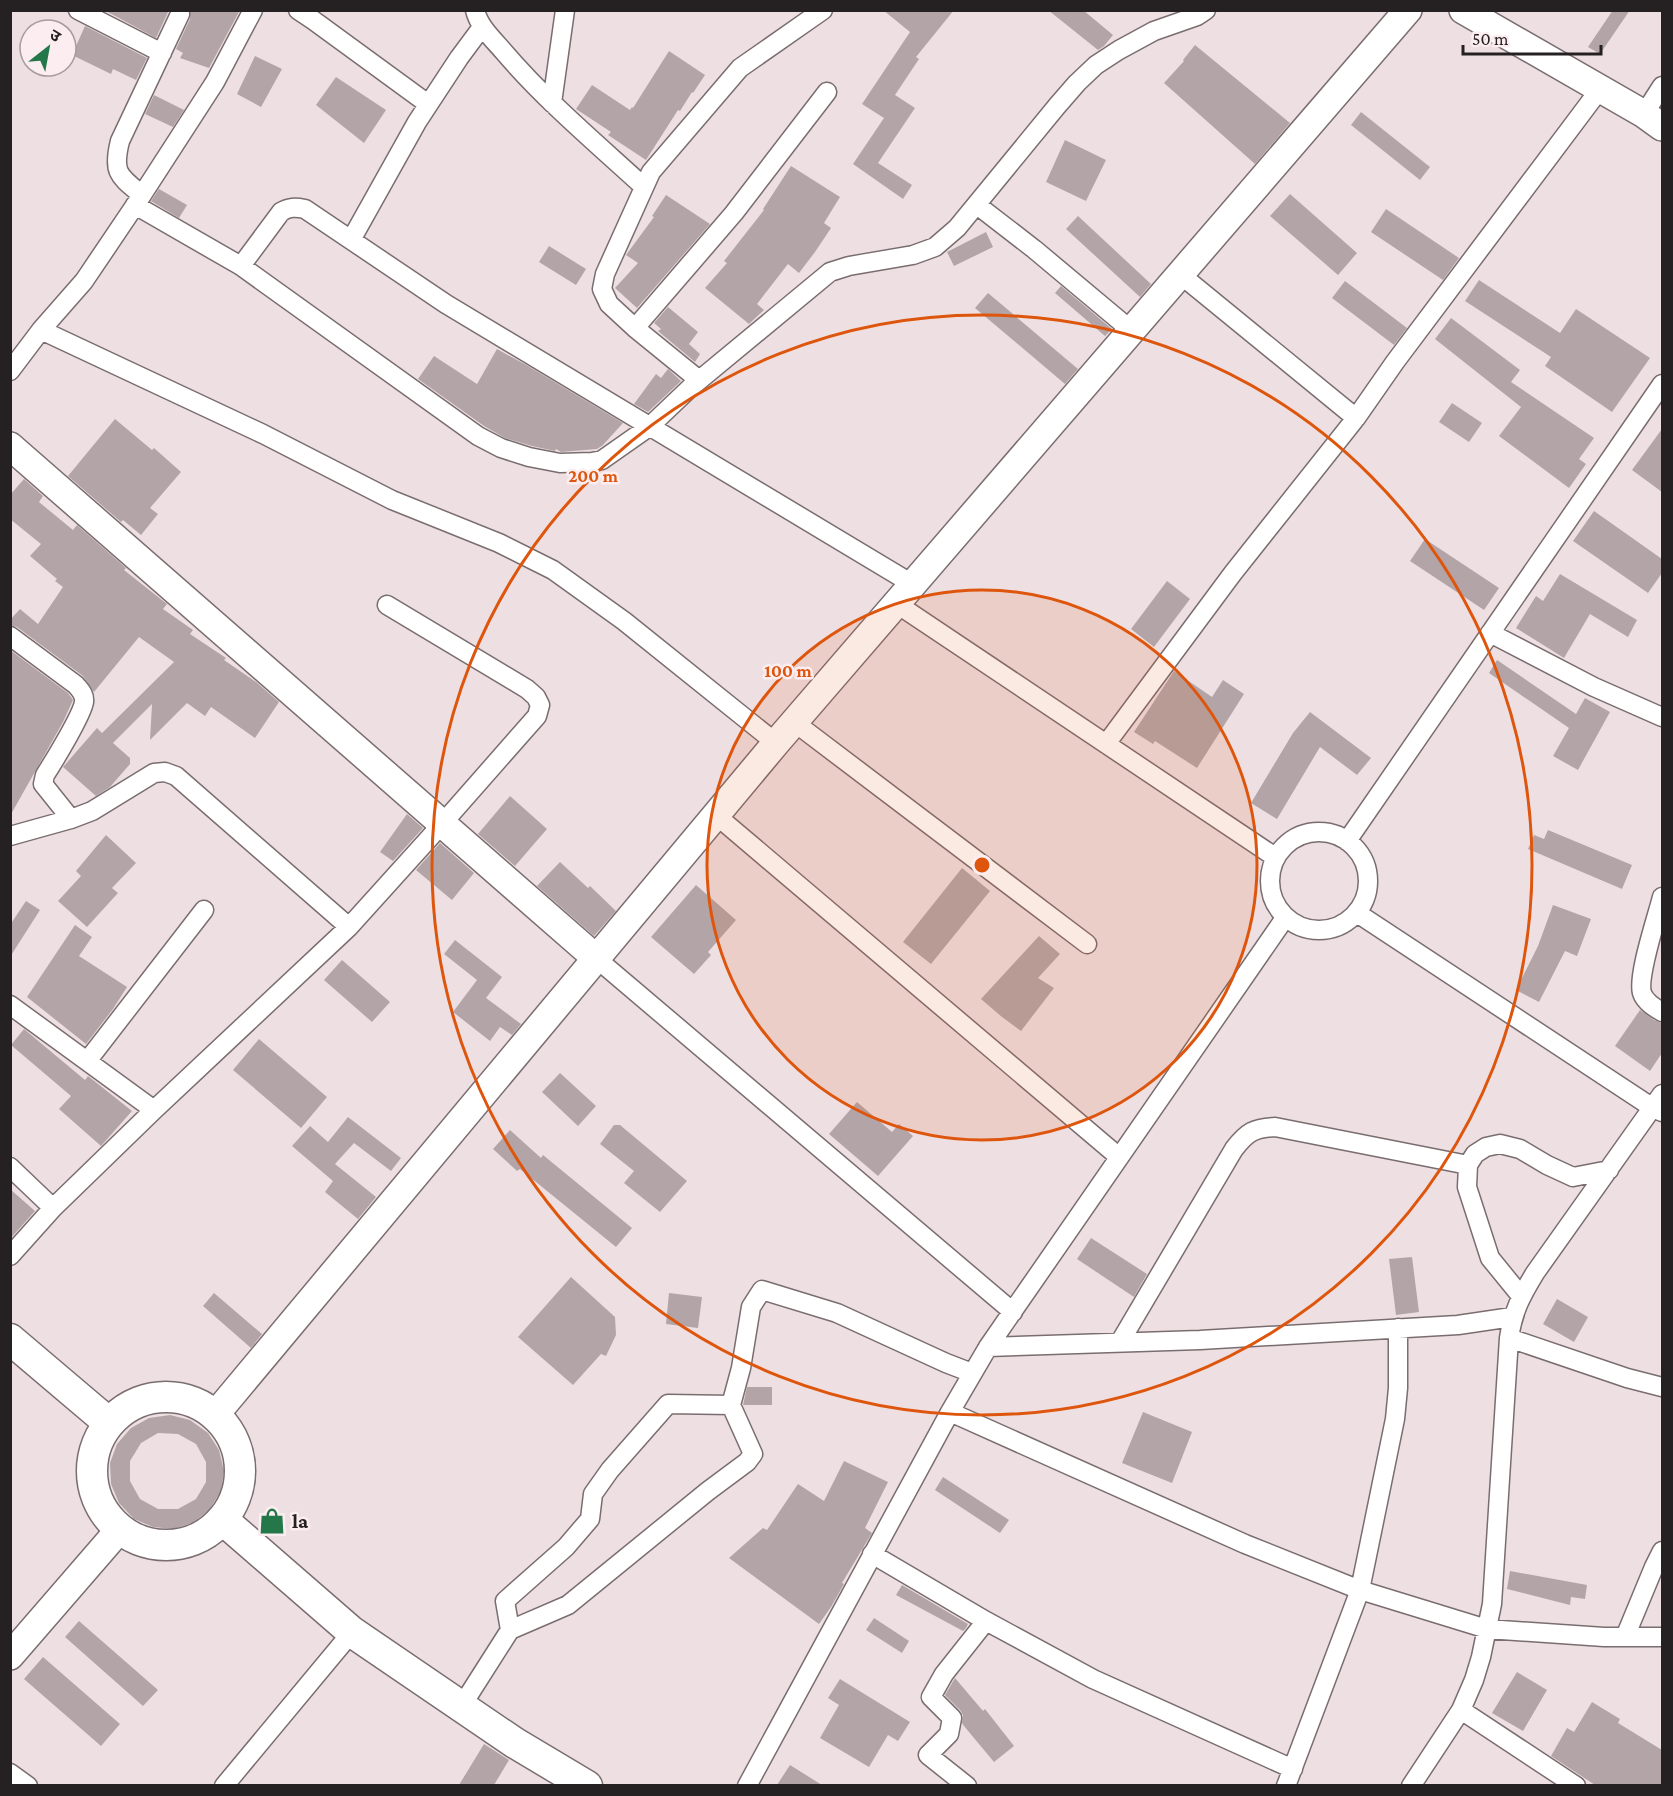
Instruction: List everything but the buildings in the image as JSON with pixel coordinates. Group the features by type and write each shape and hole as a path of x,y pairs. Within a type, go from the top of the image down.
{"main road":[{"path":"215,1415 776,743 1408,10"},
{"path":"1463,10 1653,121"},
{"path":"13,452 597,959"},
{"path":"10,1340 110,1423"},
{"path":"172,1397 195,1403 215,1415 230,1433 239,1455 241,1478 235,1500 223,1520 205,1535 184,1544 162,1546 140,1541 120,1529 104,1512 94,1490 92,1466 97,1443 110,1423 127,1407 149,1399 172,1397"},
{"path":"223,1520 352,1632 515,1743 587,1785"},
{"path":"10,1656 120,1529"}],"street":[{"path":"78,10 162,53"},
{"path":"10,371 41,330 84,281 139,200 215,82 253,10"},
{"path":"298,10 428,104"},
{"path":"552,103 565,10"},
{"path":"699,380 609,304 602,289 605,274 651,172 740,68 823,10"},
{"path":"180,14 120,141 117,153 116,167 121,178 139,200 241,266 478,436 501,448 529,457 560,463 591,462 612,455 649,427 699,380 830,272 849,266 913,255 935,247 957,228 1057,106 1096,65 1154,31 1197,16 1206,10"},
{"path":"351,240 417,122 459,58 479,19 523,74 644,187"},
{"path":"1653,121 1662,86"},
{"path":"1106,744 1233,573 1356,418 1395,362 1600,89"},
{"path":"635,328 734,213 827,92"},
{"path":"977,205 1034,249 1132,331"},
{"path":"241,266 281,212 287,208 305,209 446,304 649,427 906,594 1106,744 1275,857"},
{"path":"1181,274 1356,418"},
{"path":"41,330 263,434 392,500 499,543 553,570 624,621 776,743"},
{"path":"1347,841 1662,384"},
{"path":"10,1256 53,1208 349,927 537,716 540,705 536,697 527,689 387,605"},
{"path":"1490,633 1594,687 1662,717"},
{"path":"10,636 76,685 83,693 84,702 78,717 45,775 44,784 71,819"},
{"path":"794,722 1087,944"},
{"path":"10,836 92,811 154,773 165,772 176,776 349,927"},
{"path":"717,816 1119,1157"},
{"path":"1316,832 1332,834 1347,841 1359,853 1366,867 1368,883 1365,899 1357,913 1345,923 1330,929 1314,931 1299,926 1285,918 1275,905 1270,889 1270,873 1275,857 1285,845 1299,836 1316,832"},
{"path":"1662,897 1642,975 1642,993 1652,1006 1662,1012"},
{"path":"88,1060 204,910"},
{"path":"1357,913 1659,1105 1534,1273 1512,1317 1492,1604 1487,1629 1474,1680 1461,1710 1411,1785"},
{"path":"747,1785 950,1412 988,1347 1285,918"},
{"path":"597,959 1013,1311"},
{"path":"10,1005 154,1110"},
{"path":"1120,1342 1234,1149 1244,1136 1258,1128 1275,1127 1468,1165"},
{"path":"1521,1296 1490,1258 1467,1187 1468,1165 1475,1154 1486,1147 1500,1144 1520,1149 1574,1177 1609,1170"},
{"path":"10,1167 53,1208"},
{"path":"461,1707 510,1630 568,1605 747,1462 753,1454 731,1406 741,1368 751,1307 762,1290 837,1313 972,1373"},
{"path":"988,1347 1200,1340 1458,1325 1512,1317"},
{"path":"873,1554 986,1621 1093,1679 1290,1777 1360,1590 1395,1419 1398,1388 1398,1328"},
{"path":"1509,1338 1627,1378 1662,1387"},
{"path":"510,1630 505,1601 566,1547 590,1519 593,1494 610,1470 668,1404 731,1406"},
{"path":"950,1412 1245,1544 1360,1590 1487,1629 1662,1637"},
{"path":"1625,1637 1662,1551"},
{"path":"967,1785 928,1755 949,1734 952,1718 931,1697 944,1674 986,1621"},
{"path":"224,1785 352,1632"},
{"path":"1461,1710 1576,1785"},
{"path":"10,1773 28,1785"}],"place":[{"name":"la","path":"272,1521"}]}
